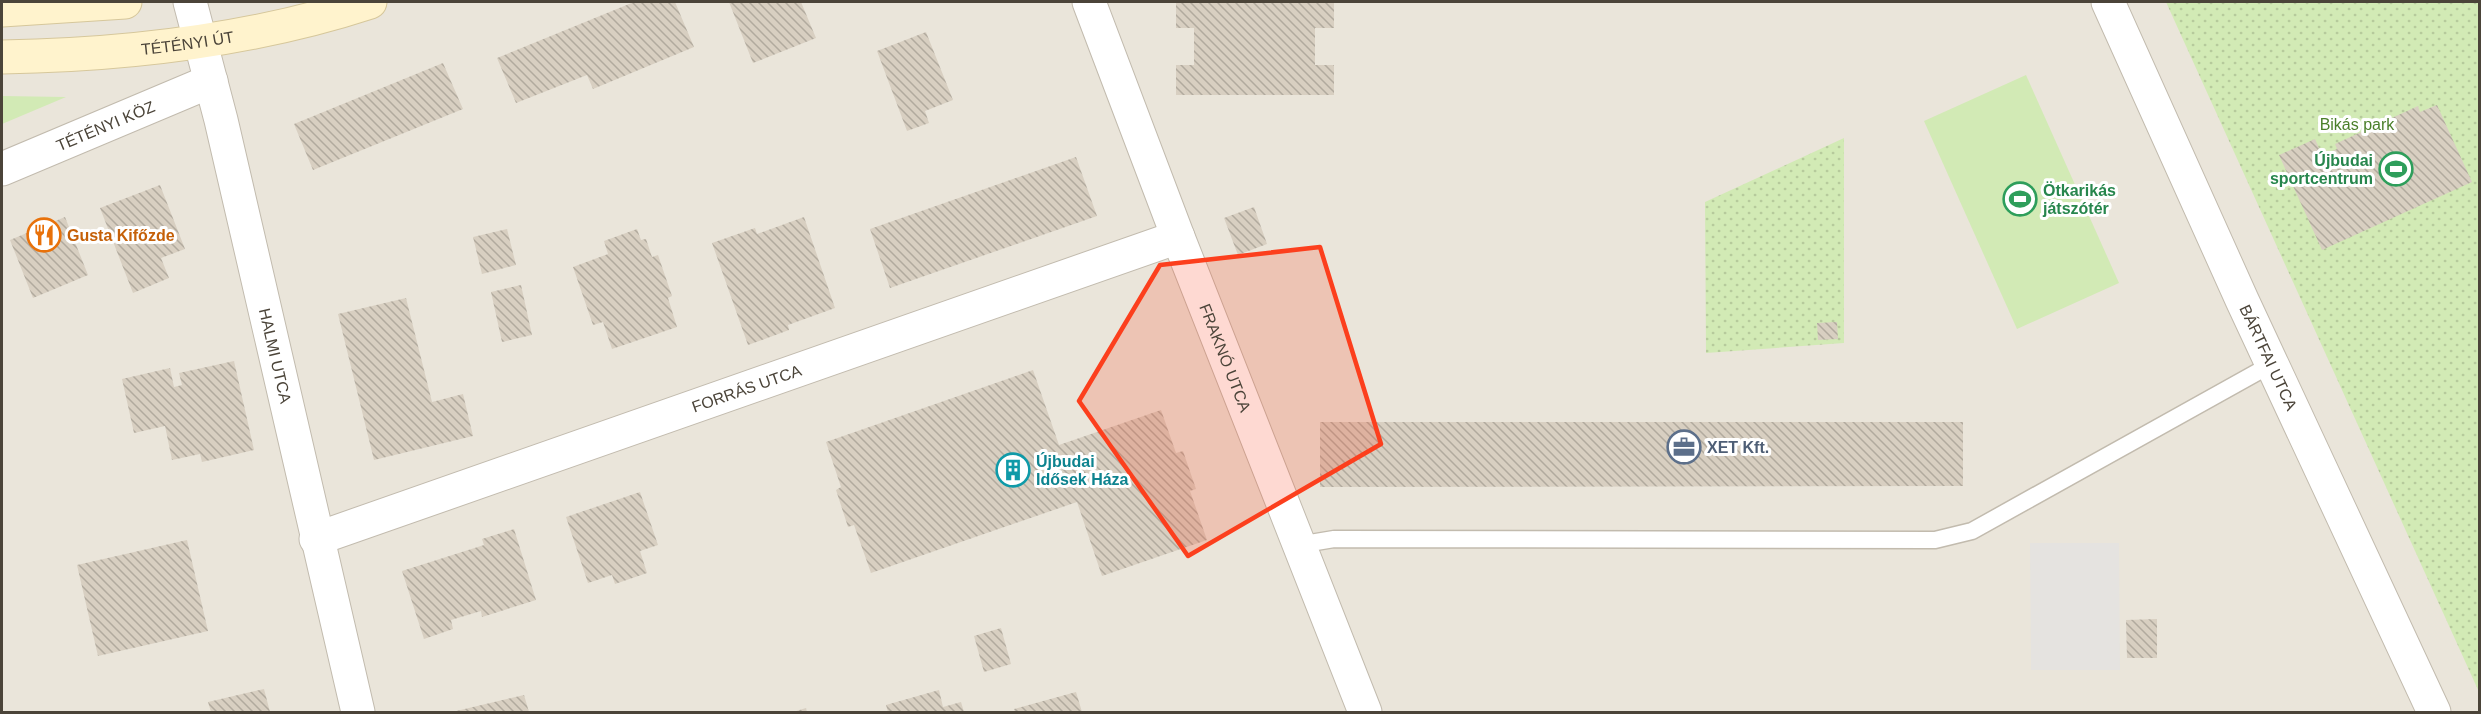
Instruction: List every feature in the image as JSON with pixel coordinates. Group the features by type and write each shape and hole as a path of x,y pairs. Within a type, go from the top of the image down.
{"main road":[{"path":"2,10 125,2"},
{"name":"TÉTÉNYI ÚT","path":"2,57 147,50 269,30 370,2"}],"street":[{"name":"HALMI UTCA","path":"190,2 221,120 316,539 358,712"},
{"name":"FRAKNÓ UTCA","path":"1089,2 1178,237 1365,712"},
{"name":"BÁRTFAI UTCA","path":"2108,2 2272,364 2434,712"},
{"name":"TÉTÉNYI KÖZ","path":"2,169 210,81"},
{"name":"FORRÁS UTCA","path":"316,539 1178,237"}],"lane":[{"path":"1298,545 1334,539 1935,540 1972,531 2272,364"}],"highlighted area":[{"path":"1320,247 1381,444 1188,556 1079,401 1160,265"}],"shaded area":[{"path":"2,2 2479,2 2479,712 2,712"},
{"path":"2030,543 2119,543 2120,670 2031,670"}],"green space":[{"name":"Bikás park","path":"2166,2 2479,2 2479,692"},
{"name":"Ötkarikás játszótér","path":"2026,75 2119,283 2017,329 1924,121"},
{"path":"2,96 66,97 2,124"},
{"path":"1844,138 1844,343 1706,353 1705,202"}],"building":[{"path":"634,2 675,2 694,47 593,89 587,75 516,103 497,58"},
{"path":"729,2 801,2 816,38 753,63"},
{"path":"1176,2 1334,2 1334,28 1315,28 1315,65 1334,65 1334,95 1176,95 1176,65 1194,65 1194,28 1176,28"},
{"path":"926,32 953,100 925,111 929,123 907,131 877,51"},
{"path":"443,63 463,109 313,170 294,124"},
{"path":"2437,105 2472,182 2322,250 2279,155 2315,139 2322,155 2337,149 2335,144 2418,106 2420,112"},
{"path":"1076,157 1097,216 890,288 870,229"},
{"path":"160,185 185,249 161,258 169,278 133,293 100,208"},
{"path":"1254,207 1267,244 1238,255 1224,218"},
{"path":"65,217 88,275 33,298 10,240"},
{"path":"804,217 835,308 788,325 789,330 748,345 712,243 755,228 757,234"},
{"path":"507,229 516,265 482,274 473,237"},
{"path":"637,229 641,240 646,239 652,257 658,255 672,296 668,298 677,327 612,349 603,322 593,325 573,267 608,254 604,241"},
{"path":"521,285 532,335 502,342 491,292"},
{"path":"406,298 432,402 463,394 473,436 374,460 338,314"},
{"path":"1837,322 1838,339 1818,340 1817,323"},
{"path":"234,361 254,450 202,462 200,454 172,460 165,426 134,433 122,379 170,368 174,387 182,385 179,373"},
{"name":"Újbudai Idősek Háza","path":"1033,370 1059,445 1161,410 1176,453 1183,451 1196,489 1190,491 1207,540 1102,576 1077,502 871,573 854,525 848,527 836,490 841,487 826,442"},
{"path":"1320,422 1963,422 1963,486 1320,487"},
{"path":"640,492 658,545 640,551 647,573 615,584 612,575 588,583 566,517"},
{"path":"514,529 536,600 482,617 481,611 451,620 453,629 424,639 402,571 484,545 482,539"},
{"path":"187,540 208,631 98,656 77,565"},
{"path":"2157,619 2157,658 2127,658 2126,620"},
{"path":"1001,628 1011,664 984,672 974,636"},
{"path":"264,689 270,712 211,712 208,702"},
{"path":"939,690 943,707 961,702 964,712 888,712 886,705"},
{"path":"1076,692 1082,712 1015,712 1014,709"},
{"path":"524,695 529,712 452,712"},
{"path":"806,708 807,712 793,712"}],"place":[{"name":"Újbudai sportcentrum","path":"2396,169"},
{"name":"Ötkarikás játszótér","path":"2020,199"},
{"name":"Gusta Kifőzde","path":"44,235"},
{"name":"XET Kft.","path":"1684,447"},
{"name":"Újbudai Idősek Háza","path":"1013,470"}]}
